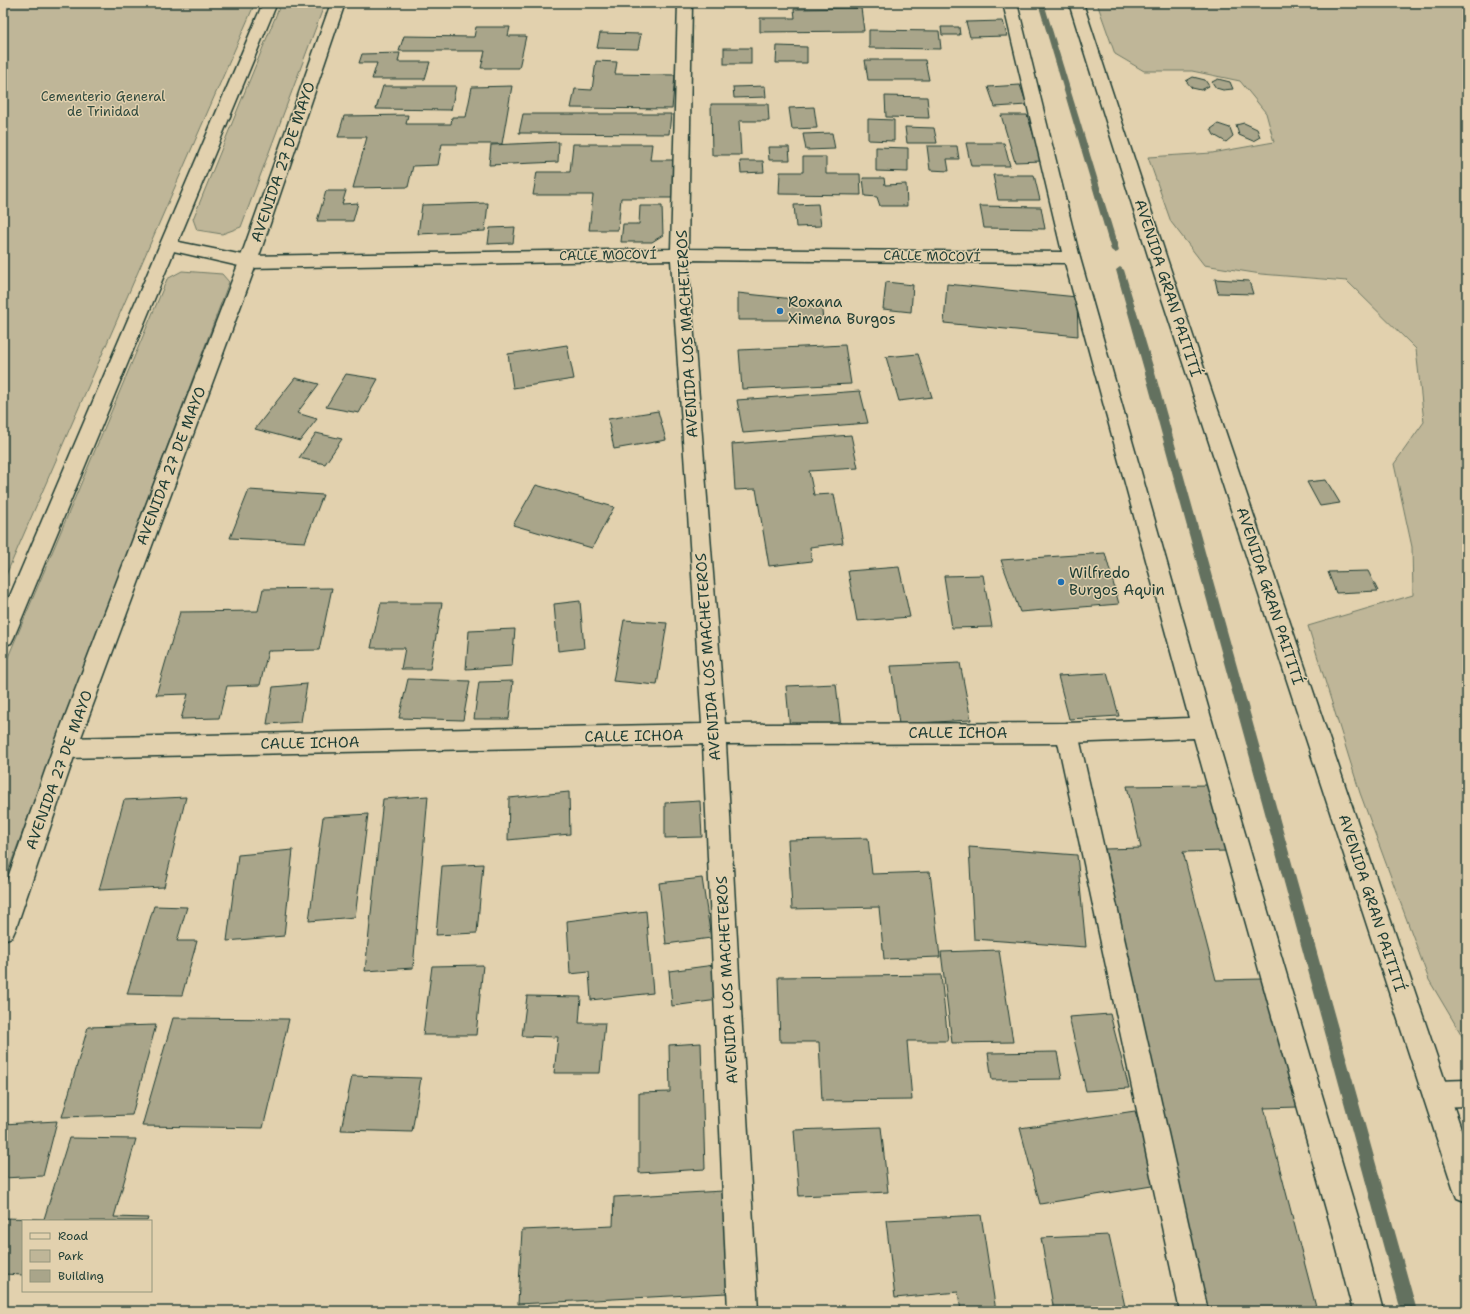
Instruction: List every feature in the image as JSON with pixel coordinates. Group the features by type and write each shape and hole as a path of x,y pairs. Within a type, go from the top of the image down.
{"street":[{"path":"3,637 270,3"},
{"name":"AVENIDA 27 DE MAYO","path":"3,928 65,748 248,262 338,3"},
{"name":"AVENIDA LOS MACHETEROS","path":"685,3 679,254 714,734 743,1311"},
{"path":"1010,3 1072,258 1203,728 1348,1234 1368,1311"},
{"name":"AVENIDA GRAN PAITITÍ","path":"1076,3 1162,270 1467,1188"},
{"name":"CALLE MOCOVÍ","path":"169,245 248,262 679,254 1072,258"},
{"name":"CALLE ICHOA","path":"65,748 714,734 1067,733 1203,728"}],"lane":[{"path":"1067,733 1194,1311"},
{"path":"1436,1094 1467,1094"}],"green space":[{"name":"Cementerio General de Trinidad","path":"3,3 255,3 3,582"},
{"path":"281,3 325,3 241,227 222,234 197,230 193,219"},
{"path":"1097,3 1467,3 1467,1044 1429,980 1360,793 1308,626 1413,595 1412,547 1394,464 1424,422 1416,349 1347,281 1261,274 1204,265 1171,222 1148,157 1212,153 1274,142 1266,113 1240,81 1192,71 1144,71 1115,54"},
{"path":"182,271 222,274 229,282 3,884 3,669 167,279"}],"building":[{"path":"861,8 864,31 760,32 760,18 795,18 794,9"},
{"path":"1003,21 1007,36 970,37 966,22"},
{"path":"476,27 510,27 508,36 526,36 519,68 481,68 485,51 399,51 404,36 474,37"},
{"path":"941,27 959,27 960,35 942,35"},
{"path":"869,30 939,31 941,49 869,48"},
{"path":"600,33 641,34 638,49 597,48"},
{"path":"777,46 807,47 807,63 776,63"},
{"path":"724,48 751,48 751,64 724,64"},
{"path":"400,53 398,62 430,62 425,79 372,79 377,63 359,63 362,54"},
{"path":"865,60 925,60 929,80 868,80"},
{"path":"596,61 617,62 615,74 675,75 672,109 571,108 575,89 592,90"},
{"path":"1193,77 1205,80 1209,86 1201,90 1192,88 1186,81"},
{"path":"1218,79 1230,82 1233,89 1223,90 1216,88 1212,82"},
{"path":"1020,85 1027,105 995,107 988,87"},
{"path":"383,86 456,86 451,110 376,109"},
{"path":"512,86 502,144 442,144 438,165 413,166 408,187 353,188 367,137 338,137 344,116 408,115 406,124 451,124 452,117 466,117 472,87"},
{"path":"765,86 766,97 734,98 733,87"},
{"path":"885,96 927,97 929,118 886,117"},
{"path":"711,104 768,104 769,121 739,121 741,155 712,155"},
{"path":"814,107 817,128 792,129 789,108"},
{"path":"523,114 671,114 669,134 519,133"},
{"path":"1001,115 1027,115 1042,161 1015,162"},
{"path":"868,119 894,120 894,141 868,140"},
{"path":"1244,123 1257,129 1260,137 1253,141 1239,135 1236,125"},
{"path":"1218,124 1230,128 1233,136 1226,142 1214,135 1211,129"},
{"path":"905,127 934,128 937,143 907,143"},
{"path":"832,133 835,149 806,150 803,134"},
{"path":"559,142 558,162 489,165 491,145"},
{"path":"966,143 1004,143 1010,166 971,166"},
{"path":"573,144 652,144 650,160 674,160 672,198 621,198 618,230 589,230 593,195 533,195 537,172 570,172"},
{"path":"927,146 957,146 959,159 947,159 949,171 930,170"},
{"path":"768,147 789,147 790,160 769,160"},
{"path":"876,147 908,148 908,172 876,171"},
{"path":"803,157 826,157 826,174 860,174 861,195 779,194 780,172 803,172"},
{"path":"740,161 763,161 764,172 741,173"},
{"path":"993,175 1034,175 1040,200 998,200"},
{"path":"863,178 884,178 885,185 906,184 907,206 880,206 877,197 865,196"},
{"path":"326,191 346,191 342,204 358,203 353,221 317,221"},
{"path":"488,203 485,231 418,234 422,205"},
{"path":"818,204 821,226 796,227 794,205"},
{"path":"640,206 662,206 663,235 652,242 621,242 623,224 639,224"},
{"path":"980,206 1041,207 1045,229 984,228"},
{"path":"515,227 513,243 488,244 490,228"},
{"path":"1215,279 1249,281 1253,294 1218,293"},
{"path":"886,282 913,285 911,312 883,309"},
{"path":"947,284 1077,297 1078,336 944,323"},
{"name":"Roxana Ximena Burgos","path":"738,293 821,302 823,320 738,320"},
{"path":"567,345 574,379 513,388 508,354"},
{"path":"845,345 851,384 742,389 739,350"},
{"path":"918,354 932,397 899,401 886,357"},
{"path":"346,374 378,379 359,413 326,407"},
{"path":"295,378 319,384 297,413 317,419 300,441 255,429"},
{"path":"860,391 868,423 743,433 737,400"},
{"path":"658,411 666,440 614,449 608,419"},
{"path":"316,433 342,439 325,464 299,458"},
{"path":"851,435 858,468 809,471 814,495 834,494 843,543 810,547 812,561 769,566 756,489 735,490 732,444"},
{"path":"1326,480 1340,503 1320,506 1307,482"},
{"path":"536,485 614,507 592,548 513,525"},
{"path":"249,490 323,495 305,542 230,538"},
{"name":"Wilfredo Burgos Aquin","path":"1105,553 1119,604 1020,612 1001,560"},
{"path":"899,567 910,617 857,621 848,571"},
{"path":"1368,571 1378,591 1336,593 1328,572"},
{"path":"983,575 992,627 952,628 944,576"},
{"path":"332,588 319,650 268,651 260,685 227,686 219,718 181,719 188,694 156,695 180,612 258,611 263,589"},
{"path":"580,601 584,648 558,651 554,604"},
{"path":"381,603 442,603 430,669 401,669 405,648 371,648"},
{"path":"624,620 667,623 657,685 613,681"},
{"path":"515,629 512,666 466,669 469,631"},
{"path":"960,663 971,720 899,724 891,666"},
{"path":"1107,673 1119,716 1069,719 1058,676"},
{"path":"408,679 470,681 463,720 399,718"},
{"path":"513,681 509,719 474,719 479,682"},
{"path":"307,684 301,722 267,724 273,687"},
{"path":"836,684 841,728 790,730 786,686"},
{"path":"1208,785 1227,851 1183,852 1216,980 1262,979 1298,1107 1264,1108 1317,1311 1205,1311 1105,849 1141,848 1127,786"},
{"path":"569,792 570,834 508,840 509,798"},
{"path":"428,796 413,968 365,971 383,799"},
{"path":"186,797 164,887 99,890 124,800"},
{"path":"700,801 702,837 665,838 665,803"},
{"path":"368,814 355,917 309,921 323,817"},
{"path":"868,838 872,874 930,872 940,957 884,959 879,907 792,909 788,840"},
{"path":"969,847 1077,855 1086,947 974,939"},
{"path":"293,850 284,936 227,941 238,855"},
{"path":"483,864 477,933 436,935 442,866"},
{"path":"702,878 711,938 666,944 659,883"},
{"path":"154,906 187,907 177,941 197,941 182,995 127,994"},
{"path":"646,911 653,993 591,1000 589,972 570,974 567,921"},
{"path":"999,950 1013,1042 952,1043 941,952"},
{"path":"483,965 476,1035 423,1035 432,966"},
{"path":"714,965 718,1000 672,1006 669,971"},
{"path":"941,975 948,1041 907,1041 912,1100 822,1101 819,1042 780,1042 778,977"},
{"path":"527,996 581,997 579,1023 605,1023 600,1073 554,1073 558,1037 522,1036"},
{"path":"1110,1014 1129,1088 1086,1091 1069,1017"},
{"path":"173,1018 289,1019 263,1128 142,1126"},
{"path":"156,1025 132,1115 62,1117 88,1027"},
{"path":"701,1043 705,1169 639,1173 639,1093 670,1092 669,1045"},
{"path":"1057,1052 1062,1079 992,1080 988,1053"},
{"path":"352,1076 421,1078 412,1132 341,1130"},
{"path":"1135,1111 1158,1185 1040,1204 1020,1128"},
{"path":"57,1121 43,1176 3,1178 3,1124"},
{"path":"881,1127 888,1192 799,1196 794,1130"},
{"path":"69,1138 136,1139 114,1217 148,1218 147,1220 22,1220 22,1275 3,1274 3,1218 44,1219"},
{"path":"723,1191 727,1293 518,1304 522,1230 613,1226 614,1197"},
{"path":"981,1215 996,1311 961,1311 958,1292 895,1298 886,1220"},
{"path":"1109,1235 1126,1311 1054,1311 1041,1238"}],"waterway":[{"path":"1041,3 1115,250"},
{"path":"1120,270 1150,373 1409,1311"}],"place":[{"name":"Roxana Ximena Burgos","path":"780,311"},
{"name":"Wilfredo Burgos Aquin","path":"1061,582"}]}
